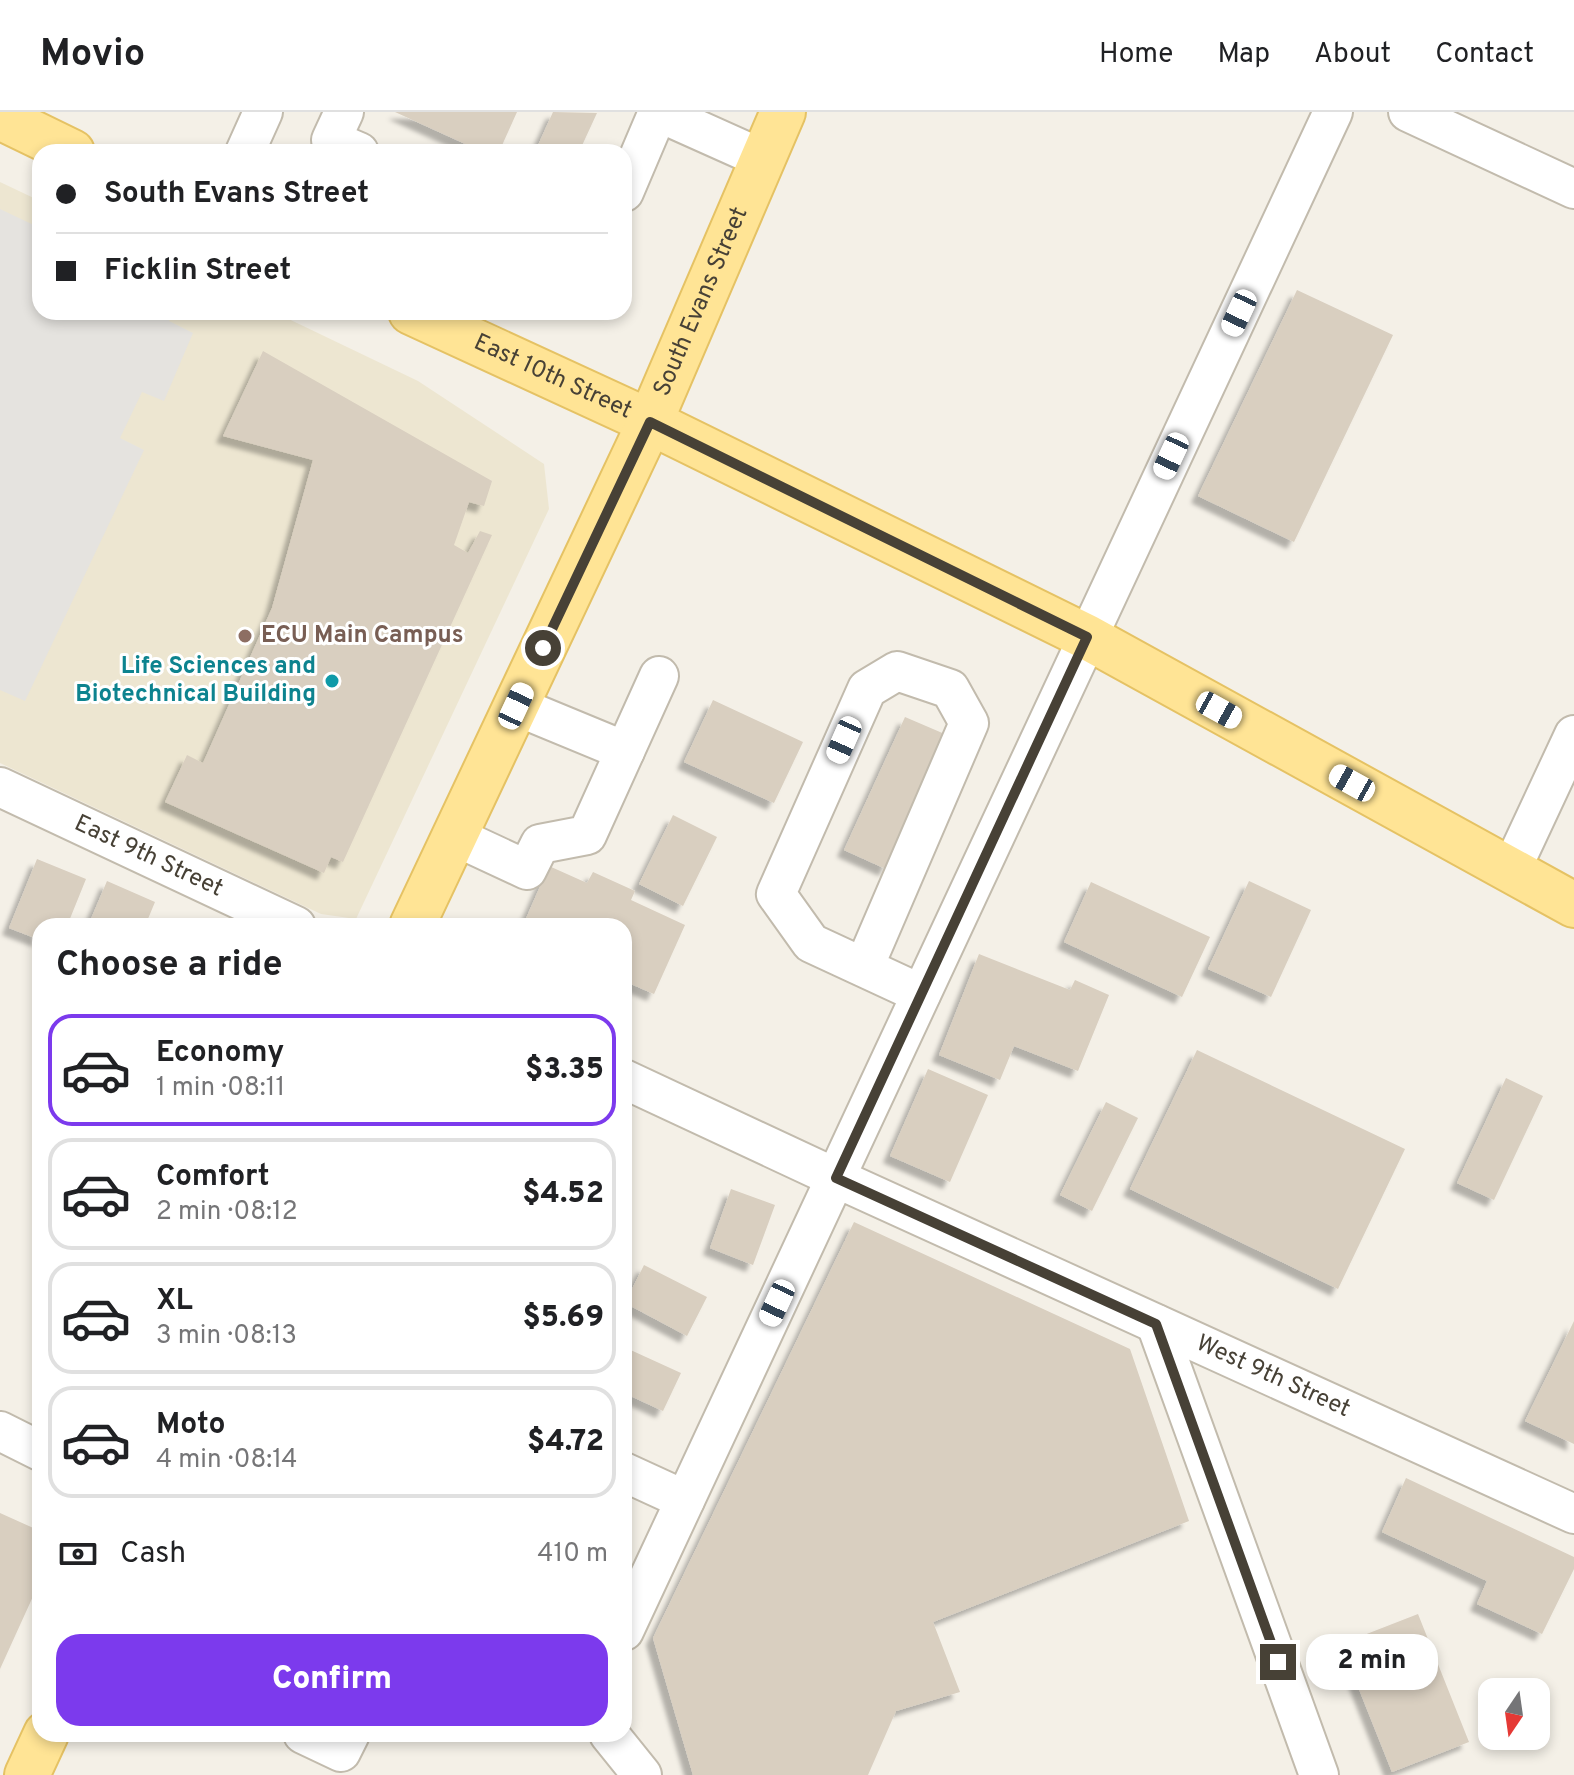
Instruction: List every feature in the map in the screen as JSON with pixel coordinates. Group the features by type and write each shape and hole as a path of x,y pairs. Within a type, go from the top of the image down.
{"main road":[{"name":"South Evans Street","path":"416,918 650,422 783,112"},
{"path":"18,119 59,144"},
{"name":"East 10th Street","path":"428,320 650,422 1087,637 1574,905"},
{"path":"27,1775 42,1742"}],"street":[{"path":"249,144 263,112"},
{"path":"340,144 331,140 344,112"},
{"path":"632,173 658,112 763,159"},
{"path":"632,1614 1333,112"},
{"path":"1408,112 1574,189"},
{"path":"864,967 969,723 950,689 897,671 867,689 776,894 811,943 921,994"},
{"path":"454,836 527,870 540,844 587,835 659,676"},
{"path":"516,706 625,751"},
{"path":"1511,870 1574,735"},
{"name":"East 9th Street","path":"0,787 279,918"},
{"name":"West 9th Street","path":"632,1083 1574,1514"},
{"path":"1156,1324 1319,1775"},
{"path":"0,1431 32,1447"},
{"path":"632,1476 685,1500"},
{"path":"320,1742 341,1752 346,1742"},
{"path":"615,1742 642,1775"}],"shaded area":[{"name":"ECU Main Campus","path":"0,182 32,197 32,320 291,320 418,381 544,464 549,509 356,918 321,914 0,763"},
{"path":"0,209 32,224 32,320 169,320 193,333 164,401 142,392 120,438 144,450 25,701 0,690"}],"building":[{"path":"395,112 517,112 503,144 465,144"},
{"path":"553,112 597,113 583,144 539,144"},
{"path":"1297,290 1393,335 1294,542 1198,496"},
{"name":"Life Sciences and Biotechnical Building","path":"263,351 492,481 484,506 469,502 454,545 468,553 480,531 492,535 343,862 331,857 324,873 165,802 187,755 203,763 272,608 313,460 223,436"},
{"path":"713,700 803,742 774,803 684,762"},
{"path":"905,717 947,735 886,869 844,850"},
{"path":"673,815 717,837 683,906 639,884"},
{"path":"37,859 86,879 70,918 32,918 32,937 9,928"},
{"path":"549,866 587,883 593,872 635,891 631,900 685,925 654,994 632,984 632,918 526,918"},
{"path":"107,881 155,902 148,918 91,918"},
{"path":"1249,881 1311,910 1271,997 1208,969"},
{"path":"1091,882 1210,937 1182,997 1064,942"},
{"path":"979,954 1070,990 1075,980 1109,995 1078,1071 1014,1046 1000,1080 939,1055"},
{"path":"1197,1050 1405,1149 1338,1289 1130,1189"},
{"path":"928,1069 988,1095 950,1182 890,1156"},
{"path":"1506,1078 1543,1096 1494,1200 1457,1183"},
{"path":"1106,1102 1138,1118 1092,1211 1060,1195"},
{"path":"731,1189 775,1205 753,1265 710,1248"},
{"path":"854,1222 1130,1349 1189,1521 933,1622 960,1692 896,1711 868,1775 693,1775 653,1638"},
{"path":"644,1265 707,1297 687,1336 632,1307 632,1289"},
{"path":"1574,1321 1574,1444 1525,1421"},
{"path":"632,1351 681,1373 663,1411 632,1397"},
{"path":"1406,1478 1574,1557 1574,1569 1542,1634 1477,1604 1487,1581 1382,1532"},
{"path":"0,1513 32,1527 32,1599 0,1669"},
{"path":"1418,1614 1469,1742 1392,1772 1341,1644"}],"place":[{"name":"ECU Main Campus","path":"245,636"},
{"name":"Life Sciences and Biotechnical Building","path":"332,681"}],"route":[{"path":"543,648 650,422 1087,637 836,1178 1156,1324 1278,1662"}]}
